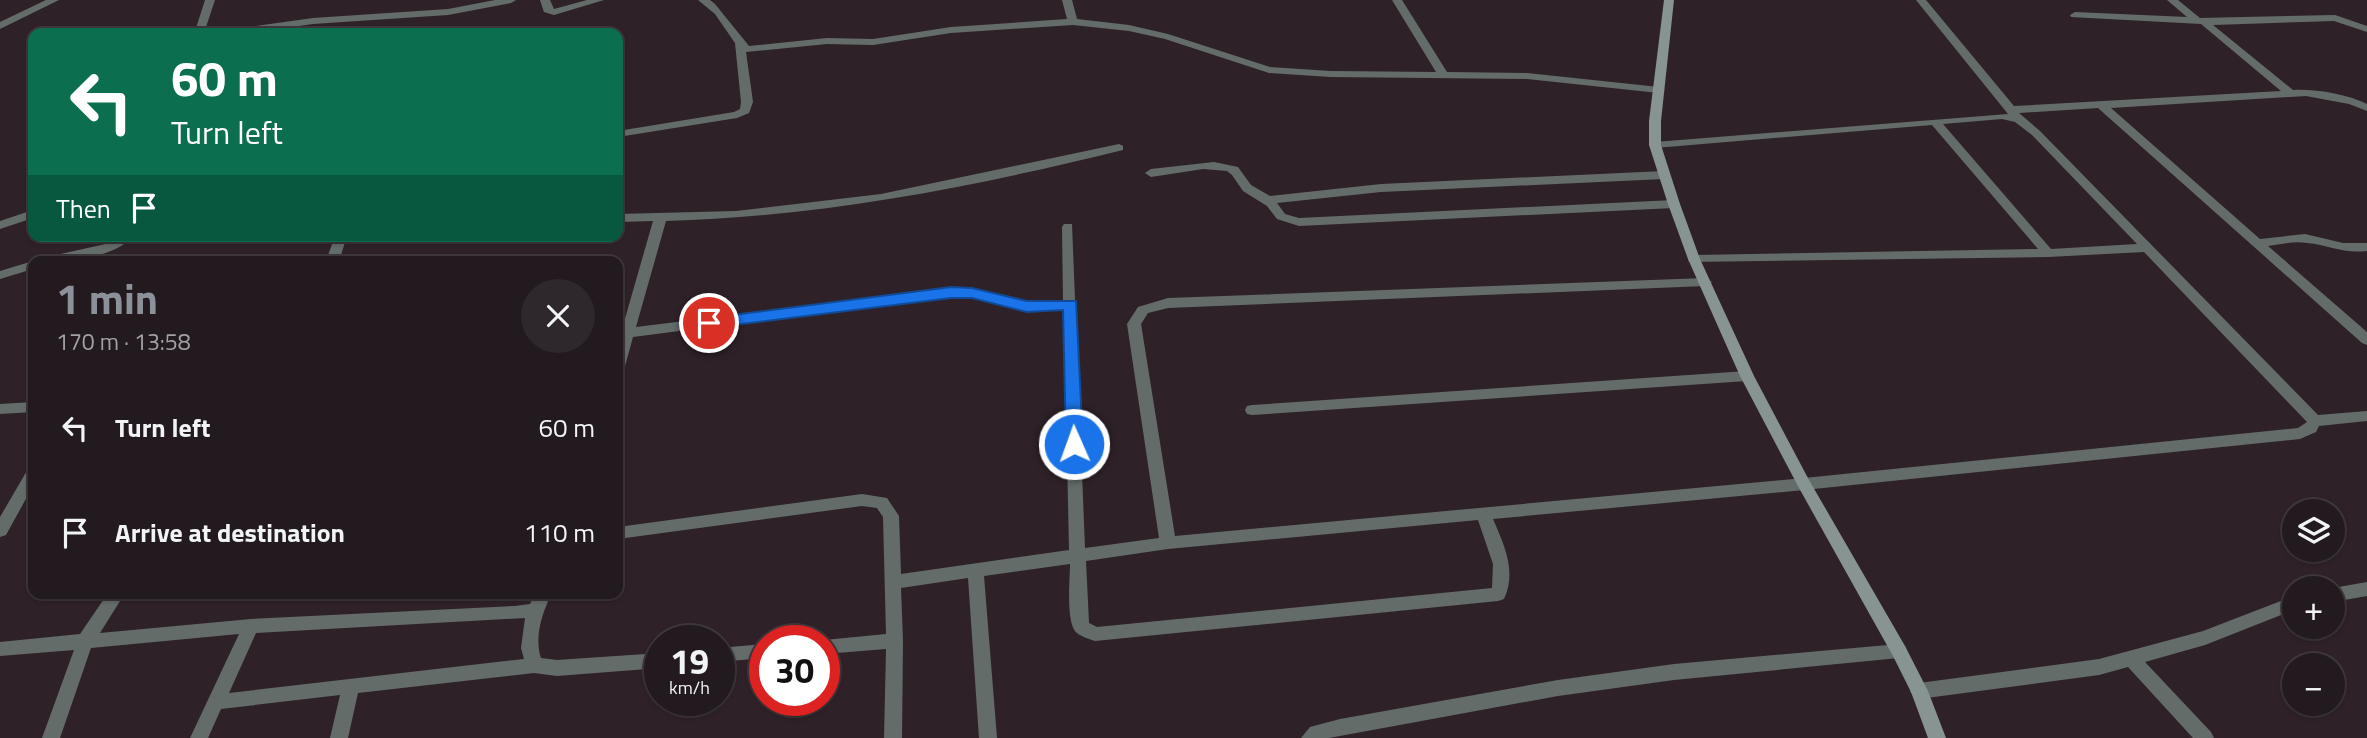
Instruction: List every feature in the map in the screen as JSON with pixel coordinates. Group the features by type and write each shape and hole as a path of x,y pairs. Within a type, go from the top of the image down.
{"main road":[{"path":"1669,0 1656,145 1674,204 1694,259 1747,376 1804,484 1899,651 1919,691 1937,738"}],"street":[{"path":"0,26 55,0"},
{"path":"201,28 210,0"},
{"path":"263,28 313,21 448,12 511,0"},
{"path":"545,0 548,10 554,12 599,0"},
{"path":"623,133 737,115 745,111 747,102 740,44 723,15 703,0"},
{"path":"1067,0 1073,22"},
{"path":"1397,0 1443,74"},
{"path":"1921,0 2015,115 2036,133 2315,421"},
{"path":"2172,0 2203,21 2291,94"},
{"path":"2075,15 2203,21 2336,18 2367,29"},
{"path":"740,44 747,49 827,41 873,42 951,30 1073,22 1129,28 1168,37 1269,70 1551,78 1659,90"},
{"path":"1656,145 2015,115 2101,105 2291,94 2326,95 2367,108"},
{"path":"2101,105 2367,340"},
{"path":"1935,122 2048,253"},
{"path":"623,218 736,215 881,198 1119,148"},
{"path":"1150,173 1217,165 1230,167 1239,174 1245,186 1268,200 1276,214 1286,220 1299,222 1674,204"},
{"path":"1268,200 1381,188 1664,175"},
{"path":"0,225 28,216"},
{"path":"623,350 660,219"},
{"path":"1068,227 1079,614 1082,627 1095,634 1498,594 1503,584 1501,565 1483,513"},
{"path":"2259,243 2310,239 2340,250 2367,247"},
{"path":"69,256 114,246 119,242"},
{"path":"1694,259 2048,253 2147,248"},
{"path":"0,275 28,267"},
{"path":"1168,543 1134,324 1143,310 1168,303 1705,282"},
{"path":"628,333 951,292 972,293 1027,307 1070,305"},
{"path":"1252,410 1747,376"},
{"path":"0,409 28,407"},
{"path":"2315,421 2367,416"},
{"path":"893,582 1168,543 1804,484 2300,433 2311,428 2315,421"},
{"path":"0,531 28,482"},
{"path":"623,532 862,500 882,502 891,516 895,641 893,738"},
{"path":"976,570 988,738"},
{"path":"2345,593 2367,589"},
{"path":"51,738 85,641 113,599"},
{"path":"534,665 528,648 535,610 541,599"},
{"path":"1919,691 2099,667 2206,638 2282,608"},
{"path":"0,649 251,626 535,610"},
{"path":"199,738 251,626"},
{"path":"840,646 895,641"},
{"path":"1310,738 1316,733 1340,727 1558,688 1674,672 1899,651"},
{"path":"2131,659 2205,738"},
{"path":"215,702 534,665 557,668 644,661"},
{"path":"339,738 351,686"}],"route":[{"path":"709,323 951,292 972,293 1027,307 1070,305 1074,444"}]}
